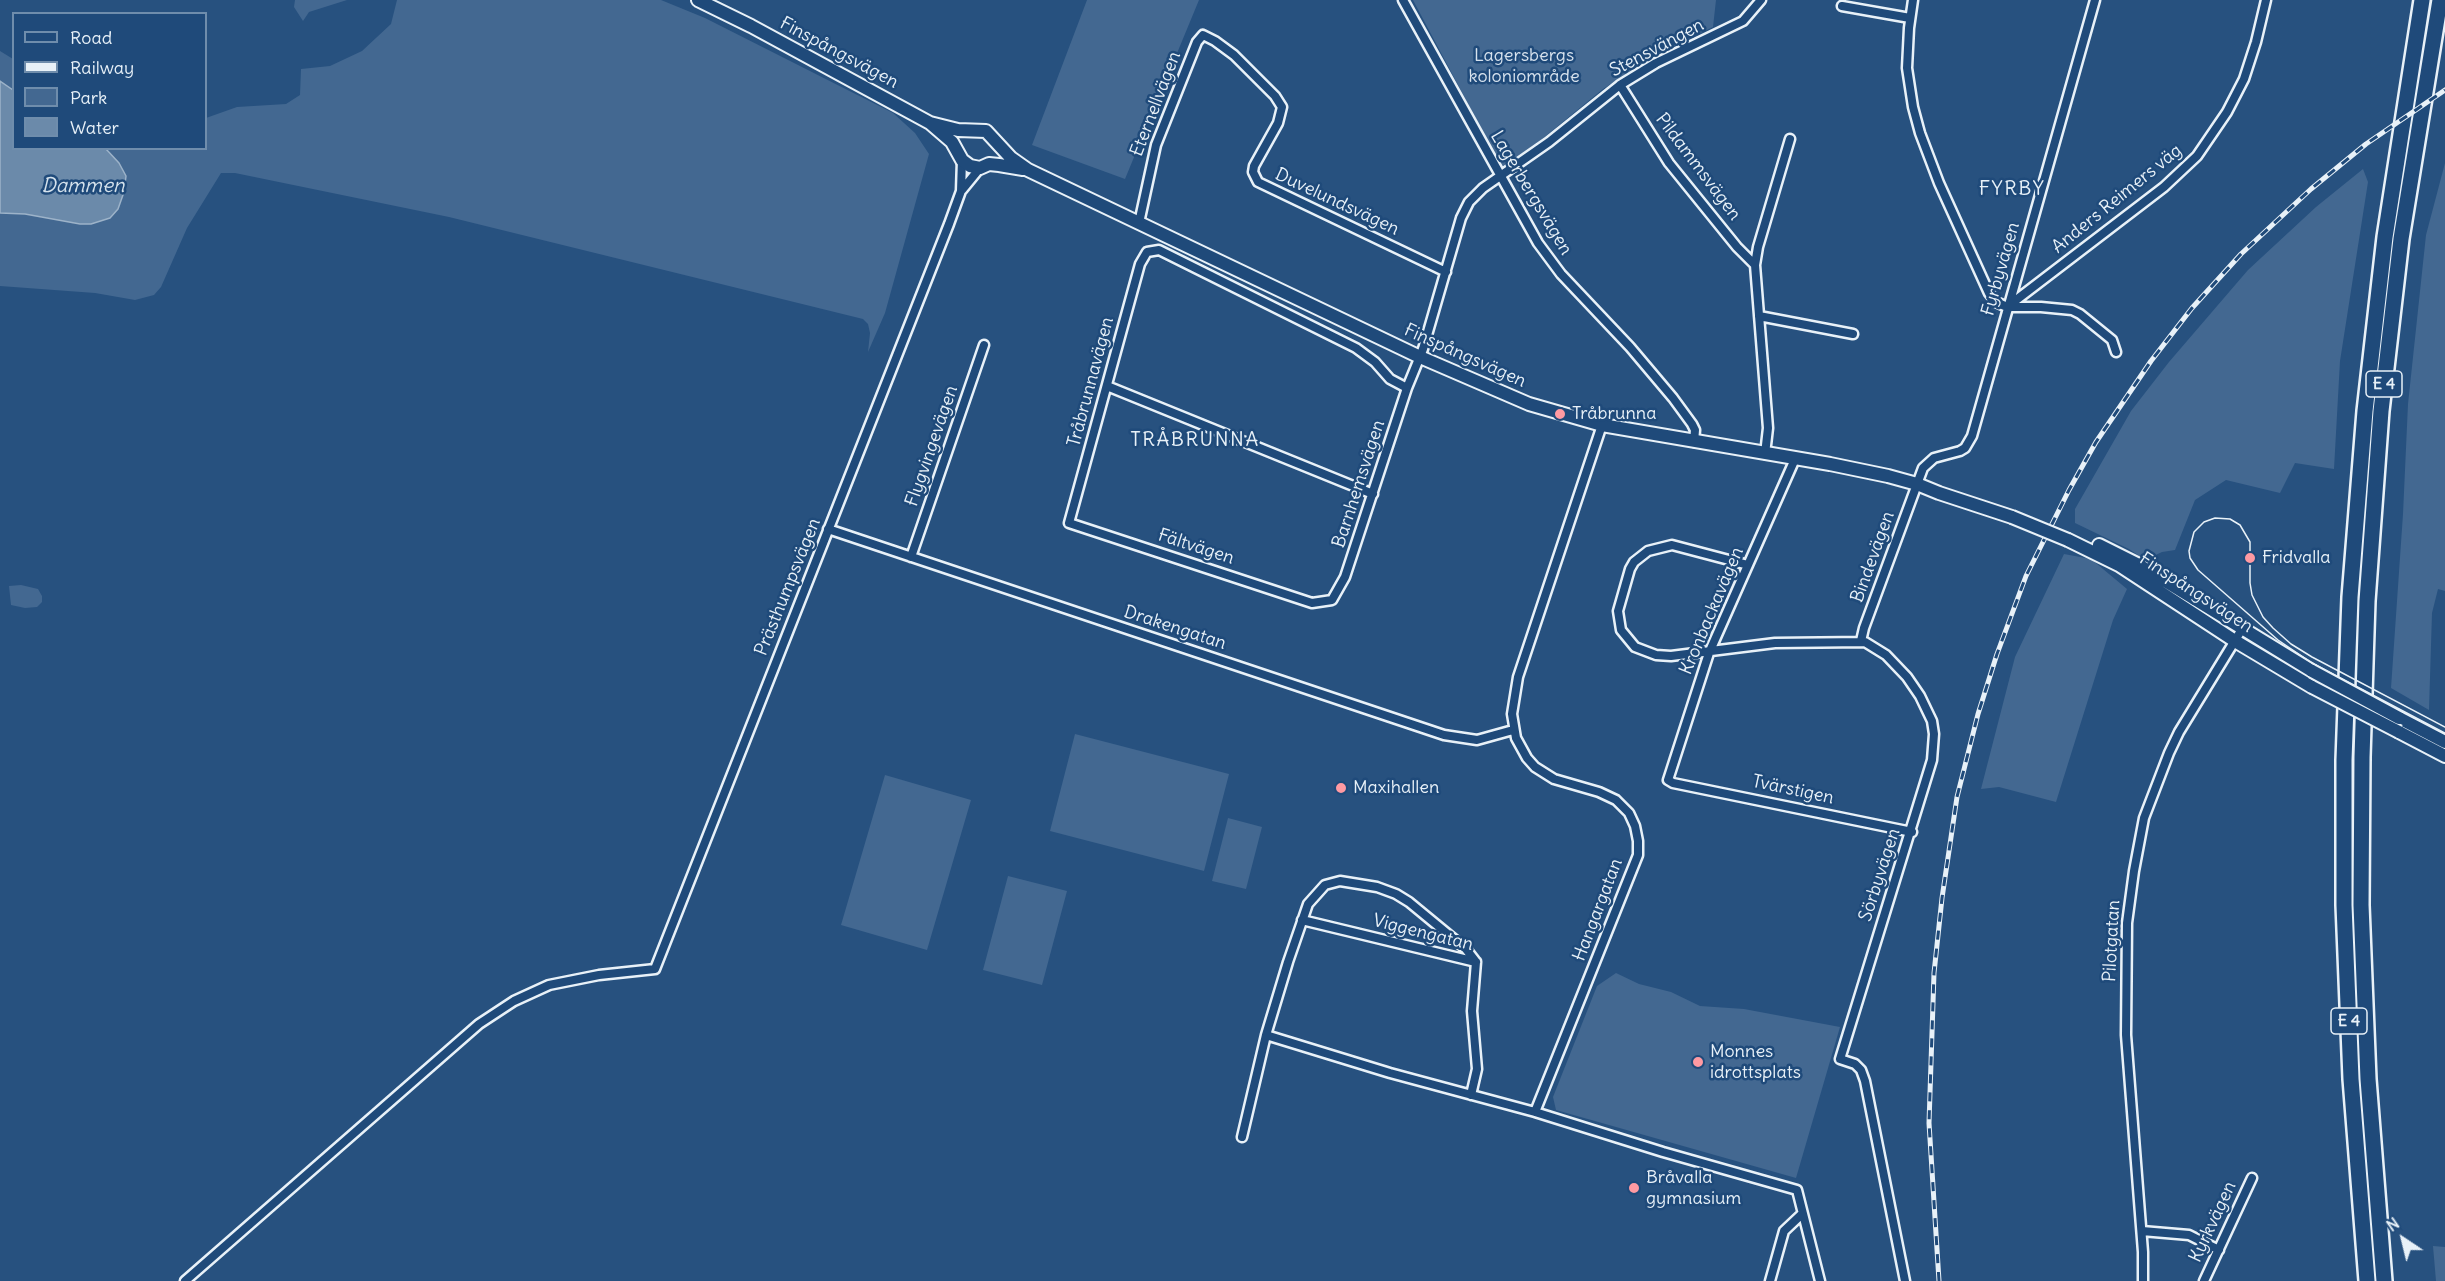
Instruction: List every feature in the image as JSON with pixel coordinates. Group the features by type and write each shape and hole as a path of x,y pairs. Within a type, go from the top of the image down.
{"highway":[{"name":"E 4","path":"2367,1281 2351,1079 2344,905 2344,760 2350,597 2365,411 2385,237 2422,0"},
{"name":"E 4","path":"2384,1281 2368,1079 2361,905 2362,757 2367,602 2381,411 2402,239 2440,0"}],"main road":[{"name":"Finspångsvägen","path":"698,0 751,26 930,123 950,139 970,166 1028,170"},
{"name":"Finspångsvägen","path":"930,123 986,131 1028,170 1420,357 1529,404 1602,425 1857,470 1917,484 1939,494 2013,514 2069,536 2139,565 2312,671 2445,742"},
{"path":"960,155 963,136 971,130"},
{"path":"984,166 995,157 996,142"},
{"name":"Finspångsvägen","path":"2069,536 2312,687 2445,756"}],"street":[{"name":"Lagerbergsvägen","path":"1403,0 1538,243 1561,274 1648,366 1688,417 1695,430 1694,442"},
{"name":"Stensvängen","path":"1420,357 1464,209 1475,195 1620,85 1656,63 1743,21 1761,0"},
{"path":"1913,0 1907,51 1908,84 1920,133 1939,183 1989,293 1996,302 2007,307 2072,310 2112,340 2116,352"},
{"name":"Fyrbyvägen","path":"1917,484 1923,468 1930,460 1960,452 1969,443 2095,0"},
{"name":"Anders Reimers väg","path":"2007,307 2164,188 2197,156 2223,119 2244,79 2266,0"},
{"path":"1842,6 1910,18"},
{"name":"Eternellvägen","path":"1139,223 1156,145 1197,42 1203,35"},
{"name":"Duvelundsvägen","path":"1203,35 1234,55 1275,96 1282,107 1278,123 1254,166 1253,172 1257,182 1446,272"},
{"name":"Pildammsvägen","path":"1620,85 1669,163 1737,247 1755,265"},
{"name":"Pildammsvägen","path":"1765,454 1768,428 1755,265 1758,247 1790,139"},
{"name":"Prästhumpsvägen","path":"960,155 961,191"},
{"name":"Prästhumpsvägen","path":"185,1281 479,1024 514,1001 549,985 599,975 655,969 961,191 984,166"},
{"name":"Tråbrunnavägen","path":"1069,522 1140,264 1147,252 1159,250 1356,348 1375,362 1390,379 1407,388"},
{"path":"1759,316 1853,334"},
{"name":"Flygvingevägen","path":"911,557 984,345"},
{"name":"Barnhemsvägen","path":"1312,603 1332,600 1345,577 1407,388 1420,357"},
{"path":"1107,386 1373,494"},
{"name":"Hangargatan","path":"1535,1112 1638,855 1635,826 1629,813 1616,800 1543,773 1527,758 1513,730 1512,702 1518,677 1602,425"},
{"name":"Kronbackavägen","path":"1668,780 1709,652 1796,459"},
{"name":"Bindevägen","path":"1861,641 1917,484"},
{"name":"Fältvägen","path":"1069,522 1312,603"},
{"name":"Drakengatan","path":"828,530 1444,735 1477,740 1513,730"},
{"path":"1748,565 1672,545 1648,551 1634,562 1630,569 1618,611 1621,630 1635,647 1656,655 1709,652 1775,643 1861,641"},
{"name":"Pilotgatan","path":"2143,1281 2142,1231 2126,1035 2127,923 2134,871 2144,818 2160,774 2179,732 2242,629"},
{"name":"Sörbyvägen","path":"1861,641 1881,651 1907,676 1932,721 1934,734 1932,760 1912,832 1901,858 1840,1059 1855,1064 1861,1070 1865,1081 1905,1281"},
{"name":"Tvärstigen","path":"1668,780 1673,783 1912,832"},
{"path":"1242,1137 1266,1035 1302,920 1308,904 1325,885 1340,881 1377,887 1409,902 1466,950 1476,962"},
{"name":"Viggengatan","path":"1302,920 1476,962 1472,1011 1477,1069 1471,1095"},
{"path":"1266,1035 1797,1190 1820,1281"},
{"name":"Kyrkvägen","path":"2204,1281 2252,1178"},
{"path":"1770,1281 1784,1231 1802,1214"},
{"path":"2142,1231 2189,1234 2219,1250"}],"green space":[{"path":"295,0 347,0 309,12 303,21 294,7"},
{"path":"397,0 661,0 705,18 893,113 915,133 929,154 885,313 868,352 870,333 868,324 863,319 449,217 235,173 221,173 187,228 161,287 154,295 135,300 95,293 0,286 0,213 25,214 91,224 118,209 124,192 126,176 107,150 207,150 207,118 237,107 286,104 300,95 301,69 330,66 362,51 391,24"},
{"path":"1087,0 1199,0 1125,179 1032,145"},
{"name":"Lagersbergs koloniområde","path":"1413,0 1716,0 1713,27 1655,55 1603,89 1531,148 1502,168"},
{"path":"0,51 12,58 12,89 0,81"},
{"path":"2445,163 2445,591 2438,589 2432,613 2429,710 2391,688 2408,404 2426,235"},
{"path":"2363,169 2368,182 2340,361 2334,469 2295,463 2280,493 2226,480 2195,500 2175,550 2162,552 2145,560 2129,549 2075,523 2075,509 2131,411 2169,362 2248,270 2316,207"},
{"path":"2064,554 2091,559 2127,589 2113,620 2056,802 1999,787 1981,789 2015,657"},
{"path":"21,585 38,589 42,602 37,607 25,608 11,605 9,586"},
{"path":"1075,734 1229,774 1204,871 1050,831"},
{"path":"885,775 971,800 927,950 841,925"},
{"path":"1228,818 1262,827 1246,889 1212,881"},
{"path":"1008,876 1067,891 1042,985 983,970"},
{"name":"Monnes idrottsplats","path":"1616,973 1639,984 1671,992 1700,1006 1744,1009 1840,1027 1796,1178 1556,1110 1553,1097 1597,986"},
{"path":"2433,1246 2445,1247 2445,1281 2436,1281"}],"water":[{"name":"Dammen","path":"0,81 12,89 12,150 107,150 119,163 126,176 124,192 118,209 110,218 91,224 25,214 0,213"}],"tram line":[{"path":"2445,727 2312,657 2291,644 2273,628 2263,617 2252,595 2250,542 2240,525 2230,519 2215,518 2204,522 2194,532 2189,551 2190,558 2198,570 2278,640 2312,663 2445,733"}],"railway":[{"path":"1939,1281 1929,1123 1934,973 1942,898 1957,797 1978,714 2026,576 2096,442 2151,361 2192,308 2241,254 2311,189 2366,144 2445,90"}],"place":[{"name":"Tråbrunna","path":"1560,414"},
{"name":"Fridvalla","path":"2250,558"},
{"name":"Maxihallen","path":"1341,788"},
{"name":"Monnes idrottsplats","path":"1698,1062"},
{"name":"Bråvalla gymnasium","path":"1634,1188"}],"district":[{"name":"FYRBY","path":"2012,189"},
{"name":"TRÅBRUNNA","path":"1195,440"}]}
